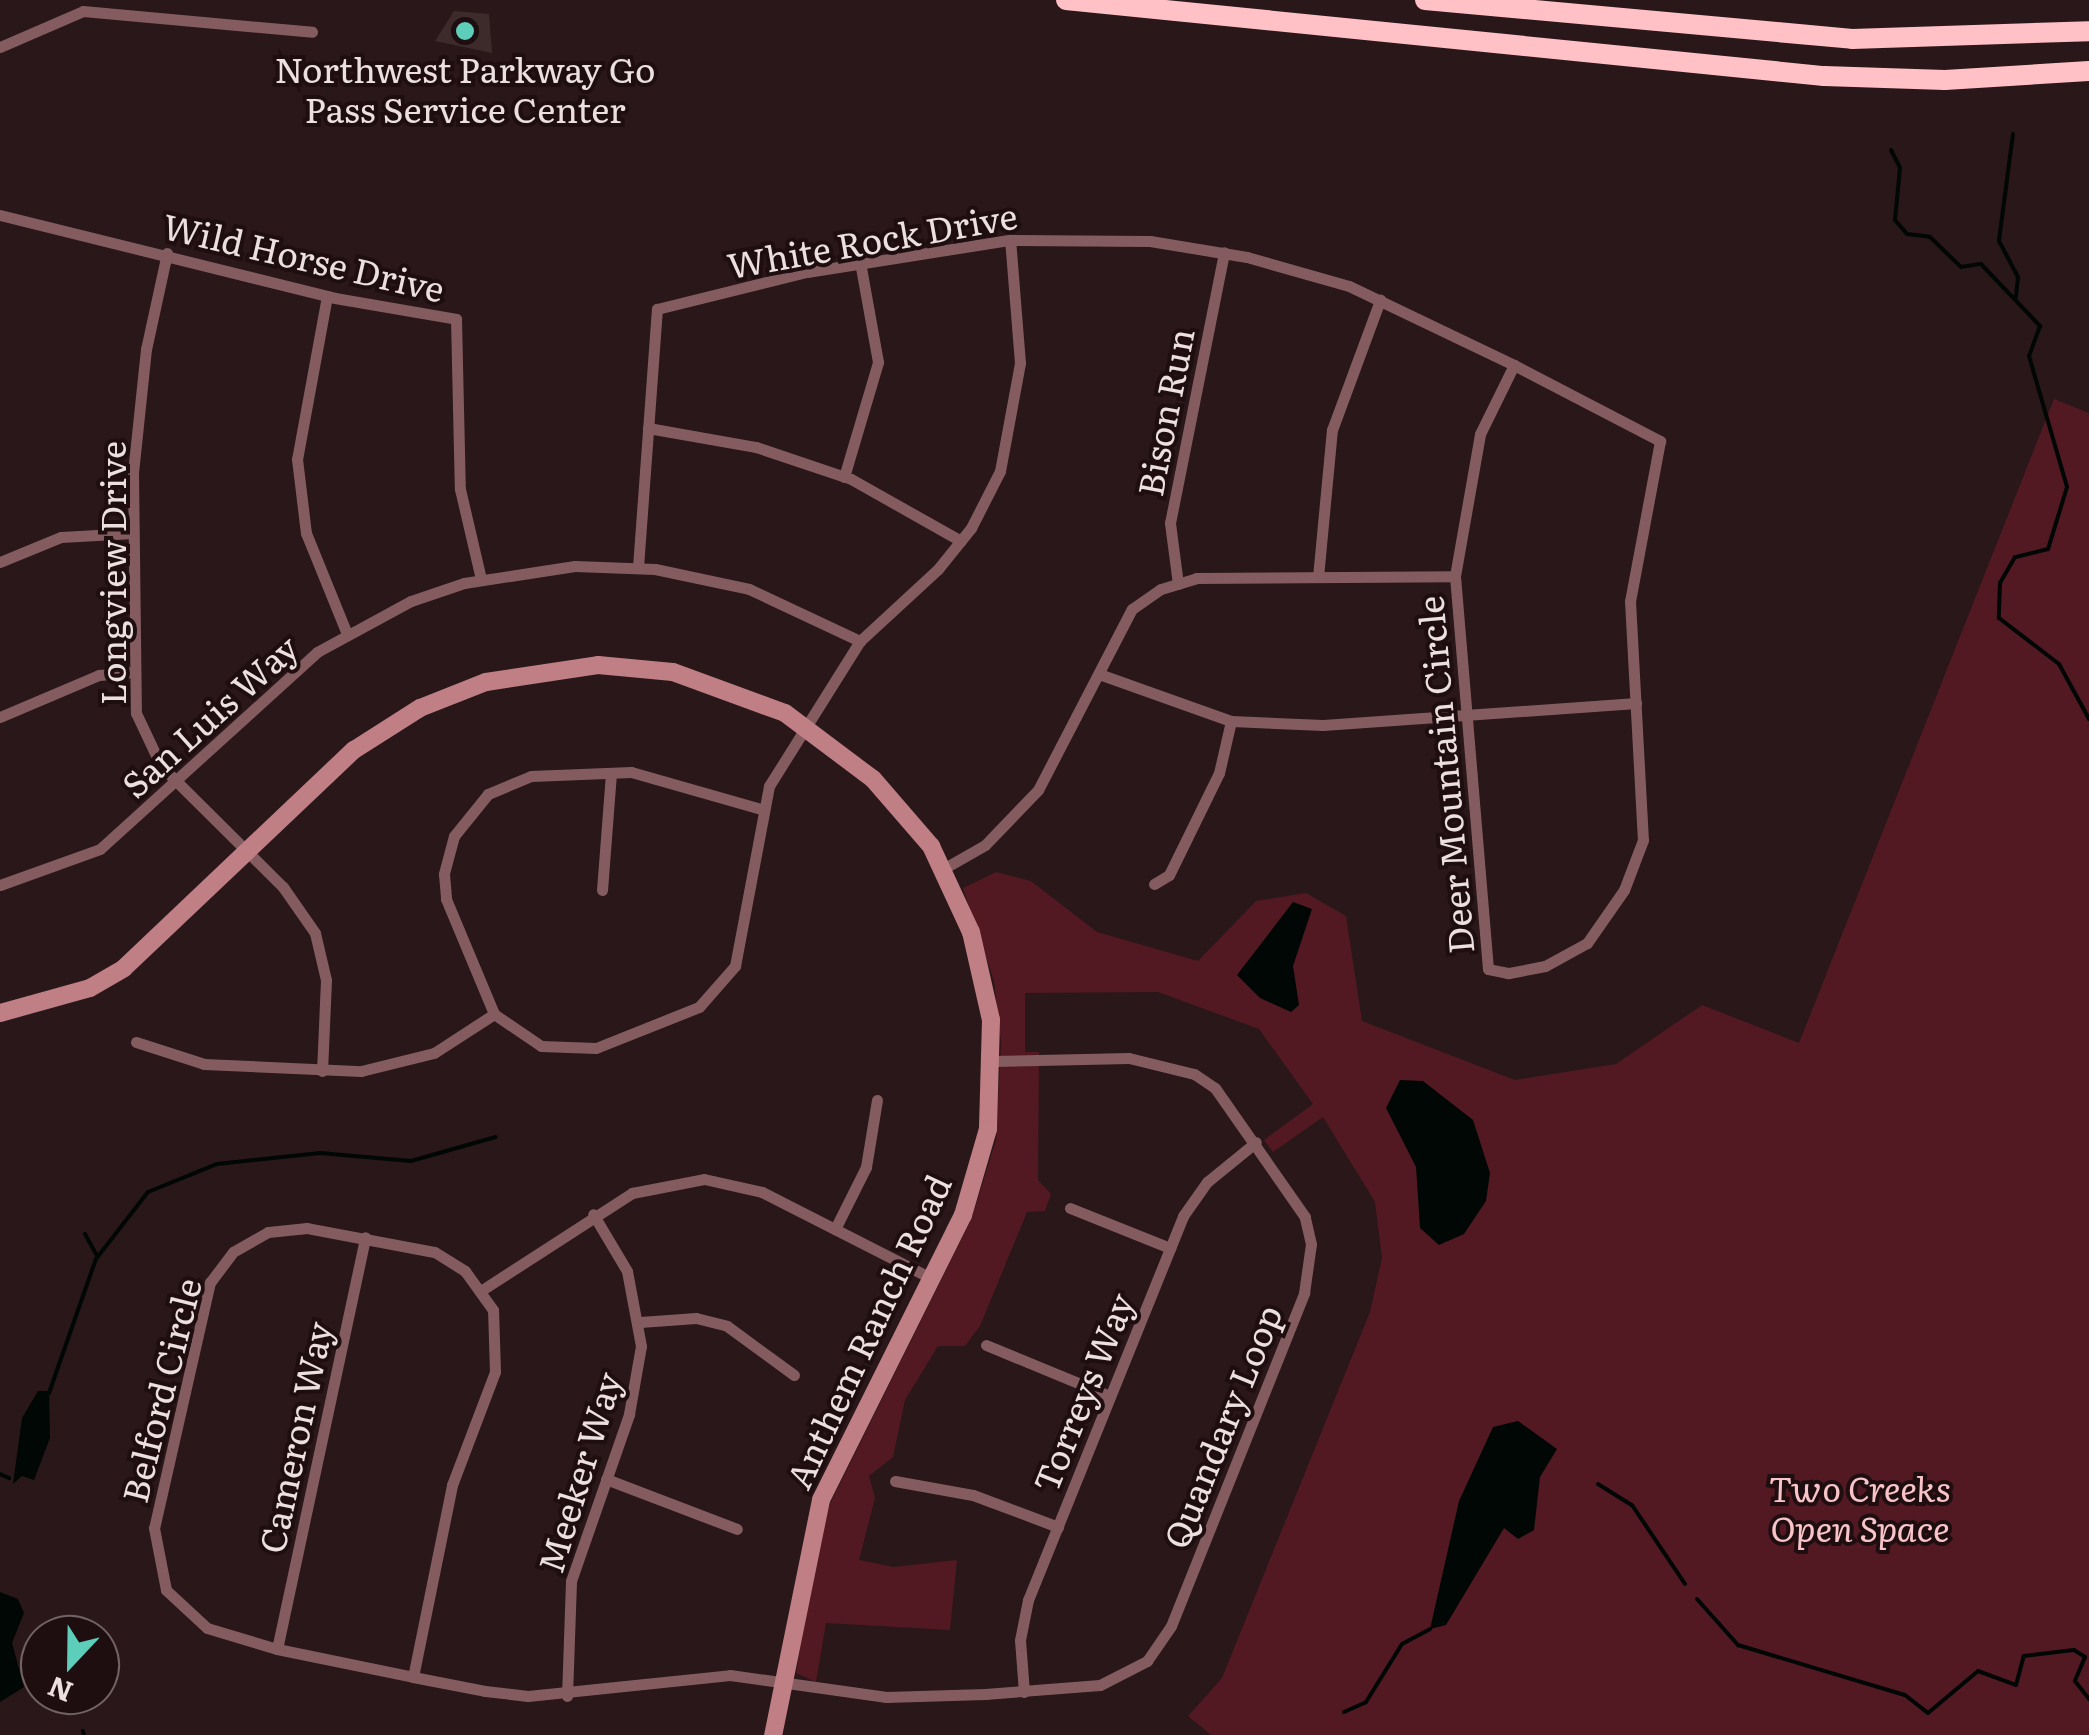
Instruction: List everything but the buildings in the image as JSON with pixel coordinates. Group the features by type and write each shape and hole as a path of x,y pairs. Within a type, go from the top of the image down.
{"highway":[{"path":"1066,0 1824,76 1965,79 2089,70"},
{"path":"1425,0 1787,36 1917,40 2089,31"}],"street":[{"path":"0,48 83,11 312,32"},
{"name":"Wild Horse Drive","path":"0,215 167,253 327,296 456,320 460,489 481,579"},
{"name":"White Rock Drive","path":"638,567 656,310 860,262 1010,240 1114,237 1224,252 1380,300 1514,365"},
{"path":"761,809 659,776 611,772 515,780 488,794 454,836 446,898 494,1014 541,1046 574,1050 699,1007 743,947 761,809 860,641 961,541 1000,472 1012,427 1020,363 1010,240"},
{"name":"Bison Run","path":"1178,584 1170,523 1224,252"},
{"name":"Longview Drive","path":"167,253 140,400 133,533 136,712 175,782 248,854 315,933 326,980 322,1071"},
{"path":"844,476 878,362 860,262"},
{"path":"327,296 297,459 306,532 347,634"},
{"path":"1318,577 1326,455 1380,300"},
{"name":"Deer Mountain Circle","path":"1514,365 1660,441 1630,601 1644,840 1624,890 1587,943 1544,966 1508,973 1488,969 1455,576 1480,434 1514,365"},
{"path":"648,428 756,447 844,476 961,541"},
{"path":"0,562 61,537 133,533"},
{"name":"San Luis Way","path":"0,885 100,850 271,687 347,634 411,600 481,579 575,566 638,567 749,588 860,641"},
{"path":"944,869 985,845 1025,807 1132,609 1178,584 1455,576"},
{"name":"Anthem Ranch Road","path":"0,1010 24,1009 124,968 354,750 420,708 486,682 598,665 673,672 751,697 807,726 898,804 944,869 984,980 992,1061 981,1160 931,1278 821,1500 773,1735"},
{"path":"0,717 87,680 135,672"},
{"path":"1099,674 1231,721 1323,725 1636,703"},
{"path":"1154,884 1169,875 1219,773 1231,721"},
{"path":"602,890 611,772"},
{"path":"136,1042 204,1064 322,1071 410,1063 494,1014"},
{"name":"Quandary Loop","path":"782,1682 886,1697 1024,1692 1126,1675 1147,1661 1170,1626 1311,1270 1304,1216 1215,1088 1171,1063 992,1061"},
{"path":"835,1229 866,1167 878,1100"},
{"name":"Torreys Way","path":"1024,1692 1022,1621 1170,1248 1193,1198 1256,1142"},
{"path":"412,1677 452,1486 495,1372 497,1331 482,1290 594,1214 648,1187 704,1180 762,1192 931,1278"},
{"path":"1070,1208 1170,1248"},
{"name":"Meeker Way","path":"566,1696 570,1581 636,1390 640,1322 627,1271 594,1214"},
{"name":"Belford Circle","path":"482,1290 434,1252 307,1228 268,1232 221,1264 202,1305 157,1514 158,1571 178,1604 226,1636 412,1677 566,1696 705,1676 782,1682"},
{"name":"Cameron Way","path":"277,1648 365,1237"},
{"path":"640,1322 696,1318 727,1326 794,1376"},
{"path":"986,1345 1110,1396"},
{"path":"606,1480 737,1528"},
{"path":"895,1481 973,1494 1058,1526"}],"green space":[{"name":"Two Creeks Open Space","path":"2054,399 2089,413 2089,1735 1211,1735 1188,1716 1222,1678 1370,1312 1382,1258 1375,1202 1323,1117 1273,1152 1264,1140 1313,1104 1259,1029 1158,992 1025,993 1025,1052 1039,1052 1038,1180 1051,1194 1045,1211 1027,1212 980,1326 965,1346 938,1346 905,1400 893,1457 869,1476 875,1498 859,1560 894,1567 957,1560 950,1630 826,1623 816,1682 796,1673 821,1522 971,1220 996,1140 1001,1042 994,981 963,888 996,872 1031,881 1097,932 1198,961 1256,901 1306,893 1346,916 1362,1021 1515,1080 1616,1064 1702,1005 1799,1043"}],"shaded area":[{"path":"1293,902 1312,909 1293,966 1299,1005 1291,1012 1260,998 1237,975"},
{"path":"1400,1080 1423,1081 1473,1120 1490,1173 1486,1201 1464,1234 1439,1245 1420,1228 1416,1167 1386,1108"},
{"path":"38,1391 49,1391 50,1438 34,1480 22,1476 13,1484 22,1418"},
{"path":"1518,1421 1557,1449 1540,1477 1534,1530 1518,1539 1504,1528 1446,1625 1430,1629 1459,1501 1493,1427"},
{"path":"0,1592 18,1599 24,1613 12,1643 20,1690 0,1702"}],"waterway":[{"path":"2013,134 1999,241 2018,277 2016,297"},
{"path":"1891,150 1900,168 1895,220 1907,234 1930,237 1961,267 1981,264 2040,326 2029,356 2067,487 2048,549 2015,557 2000,583 1999,618 2059,664 2089,719"},
{"path":"49,1393 96,1259 148,1192 217,1164 320,1153 411,1161 496,1137"},
{"path":"85,1234 97,1256"},
{"path":"0,1474 9,1478"},
{"path":"1598,1484 1632,1505 1685,1584"},
{"path":"1697,1599 1738,1645 1905,1695 1928,1713 1978,1671 2016,1685 2024,1656 2074,1650 2085,1657 2075,1681 2089,1699"},
{"path":"1344,1712 1366,1702 1402,1644 1430,1629"},
{"path":"83,1731 84,1735"}],"place":[{"name":"Northwest Parkway Go Pass Service Center","path":"465,31"}]}
